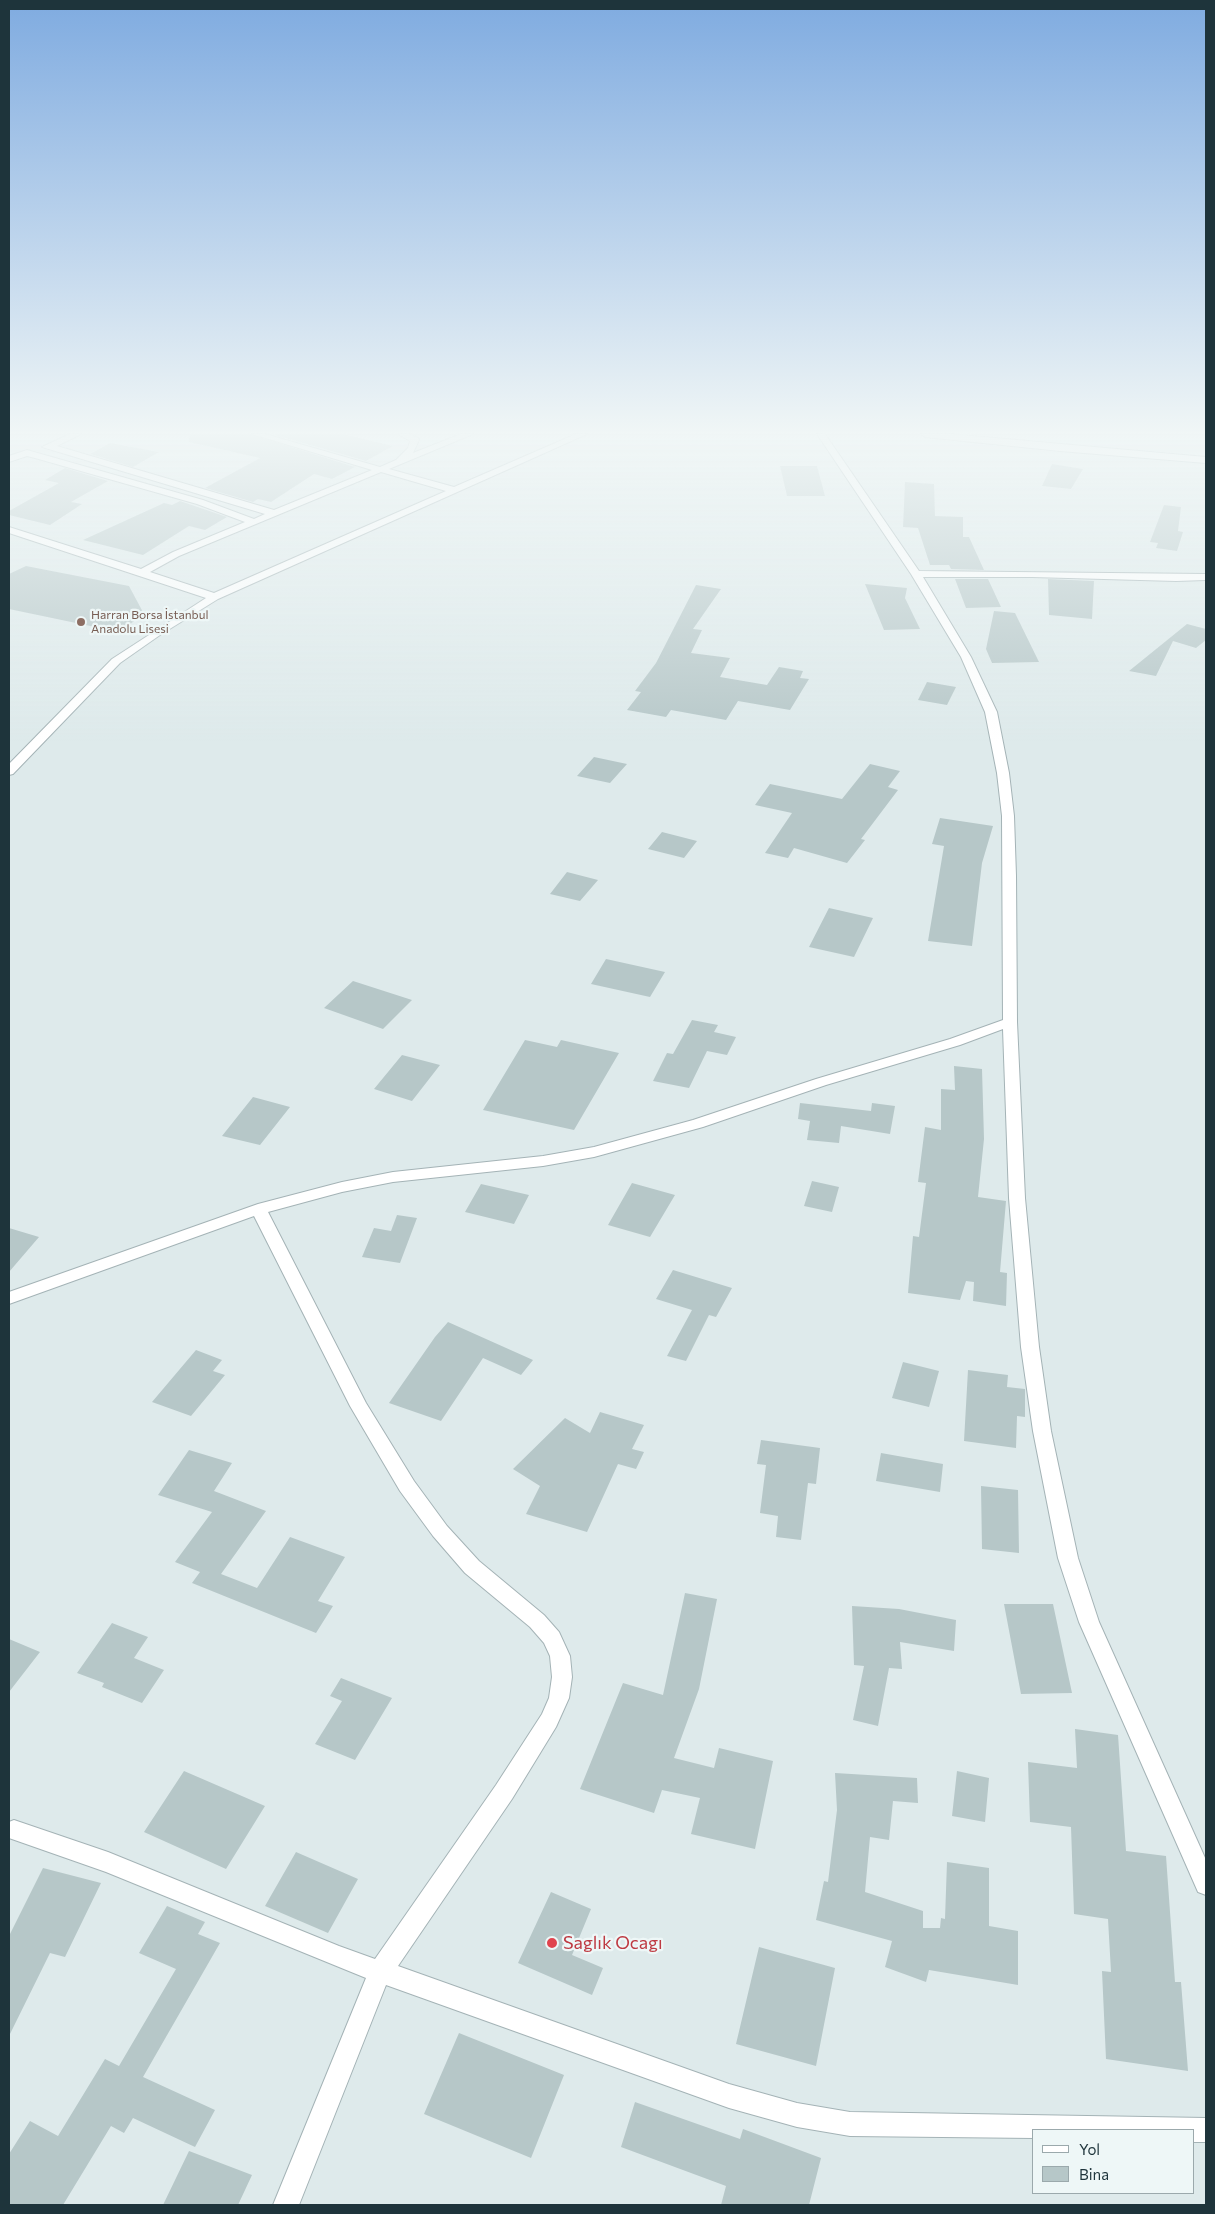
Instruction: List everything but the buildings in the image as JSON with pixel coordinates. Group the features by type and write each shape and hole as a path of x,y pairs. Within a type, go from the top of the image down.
{"street":[{"path":"32,537 214,597"},
{"path":"142,572 176,554 217,537"},
{"path":"9,771 116,661 156,633 214,597 347,537"},
{"path":"891,537 916,574 966,657 985,696 996,732 1008,816 1010,1022 1017,1198 1030,1347 1042,1431 1068,1558 1089,1622 1206,1884"},
{"path":"916,574 1206,577"},
{"path":"9,1298 258,1209 342,1187 393,1177 542,1161 594,1152 698,1124 821,1082 955,1042 1010,1022"},
{"path":"258,1209 359,1406 407,1486 440,1531 472,1567 537,1621 552,1638 560,1656 562,1677 559,1698 549,1720 504,1792 380,1972 286,2205"},
{"path":"14,1830 108,1862 380,1972 729,2096 797,2115 850,2124 1161,2129"}],"place":[{"name":"Harran Borsa İstanbul Anadolu Lisesi","path":"81,622"},
{"name":"Saglık Ocagı","path":"552,1943"}]}
